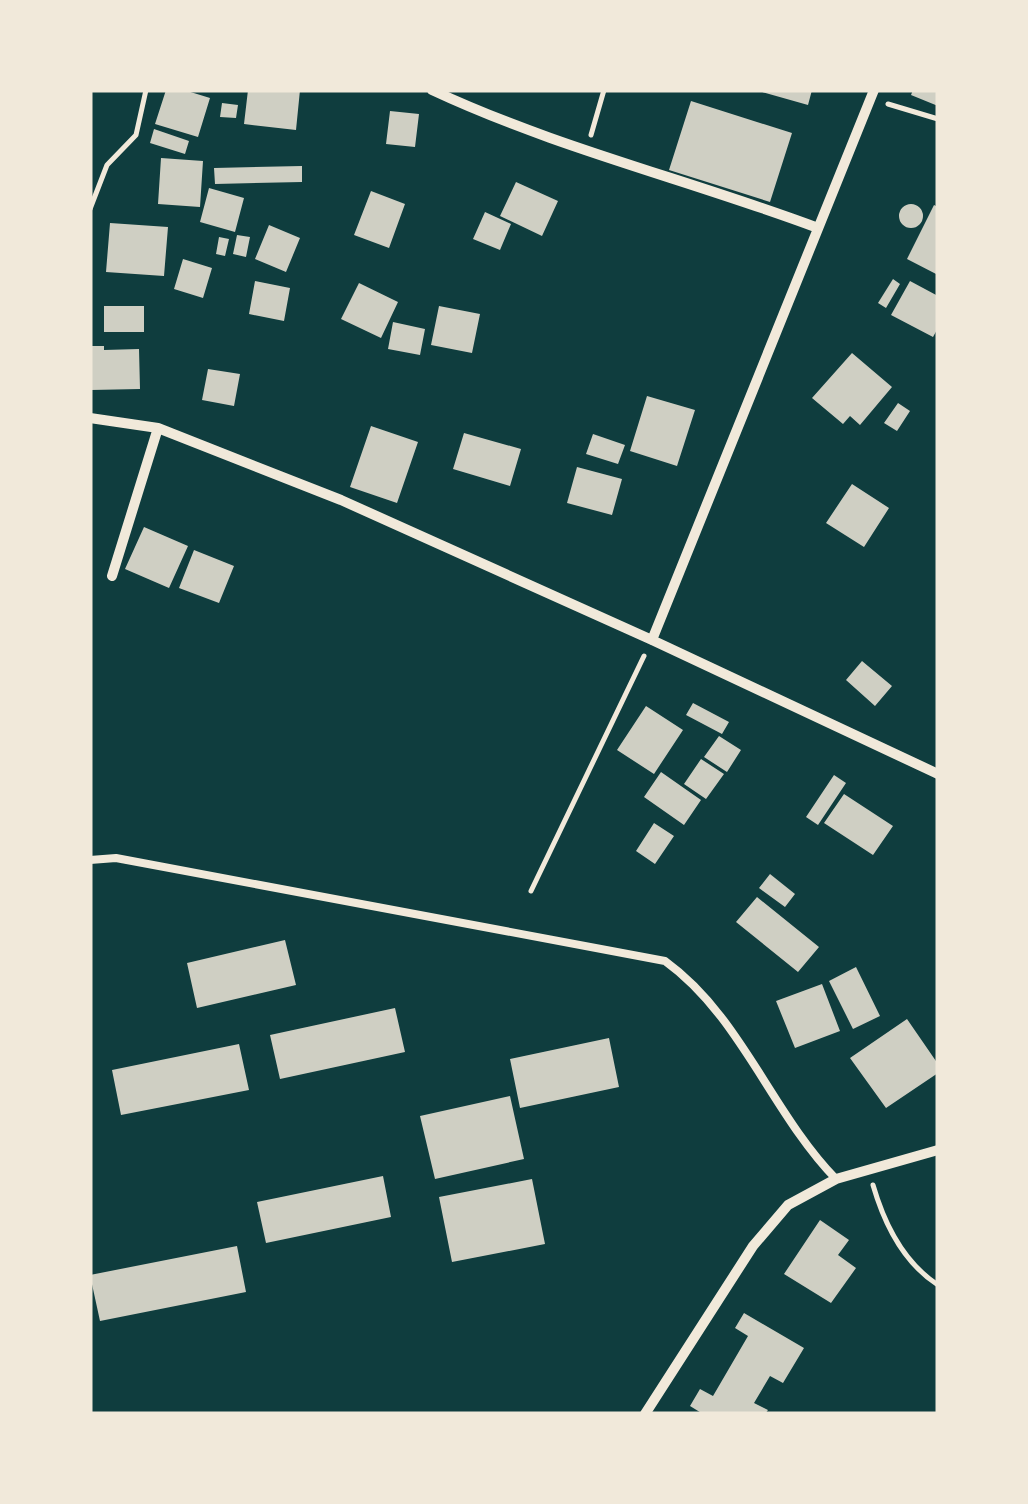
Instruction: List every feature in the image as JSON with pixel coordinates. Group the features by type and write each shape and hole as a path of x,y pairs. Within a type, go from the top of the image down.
{"street":[{"path":"432,90 586,150 818,228"},
{"path":"652,640 872,94"},
{"path":"90,418 158,428 340,500 938,774"},
{"path":"112,576 158,428"},
{"path":"645,1414 770,1223 788,1206 836,1179 938,1150"}],"lane":[{"path":"90,860 116,858 665,960 692,980 741,1044 802,1138 836,1179"}],"path":[{"path":"90,209 108,164 136,135 146,90"},
{"path":"586,150 604,90"},
{"path":"872,94 938,119"},
{"path":"531,891 652,640"},
{"path":"868,1170 878,1204 903,1251 919,1272 938,1284"}],"building":[{"path":"166,90 184,90 210,98 198,137 155,124"},
{"path":"248,90 300,90 296,130 244,124"},
{"path":"755,90 812,90 808,105"},
{"path":"913,90 938,90 938,106 911,95"},
{"path":"691,101 792,133 770,202 669,170"},
{"path":"222,103 238,105 236,118 220,117"},
{"path":"390,111 419,114 415,147 386,144"},
{"path":"154,129 189,141 185,154 150,143"},
{"path":"161,158 203,161 200,207 158,204"},
{"path":"302,166 302,182 215,184 214,168"},
{"path":"516,182 558,201 542,236 500,216"},
{"path":"209,188 244,198 235,232 200,222"},
{"path":"371,191 405,204 389,248 354,235"},
{"path":"911,204 923,216 911,228 899,216"},
{"path":"934,205 938,207 938,275 907,259"},
{"path":"485,212 511,224 500,250 473,239"},
{"path":"110,223 168,227 164,276 106,272"},
{"path":"269,225 300,238 286,272 255,259"},
{"path":"237,235 250,237 246,257 233,254"},
{"path":"219,237 229,239 225,256 216,254"},
{"path":"183,259 212,268 203,298 174,289"},
{"path":"893,279 900,284 886,308 878,303"},
{"path":"255,281 290,288 284,321 249,314"},
{"path":"910,281 938,296 938,328 933,337 891,315"},
{"path":"359,283 398,302 381,338 341,319"},
{"path":"104,306 144,306 144,332 104,332"},
{"path":"439,306 480,314 472,353 431,345"},
{"path":"393,322 425,329 420,355 388,349"},
{"path":"91,346 104,346 104,350 139,349 140,389 91,390"},
{"path":"852,353 892,387 860,425 850,416 843,424 812,398"},
{"path":"208,369 240,374 234,406 202,400"},
{"path":"647,396 695,410 677,466 630,451"},
{"path":"898,403 910,411 897,431 884,423"},
{"path":"371,426 418,442 397,503 350,487"},
{"path":"464,433 521,449 510,486 453,469"},
{"path":"593,434 625,445 618,464 586,454"},
{"path":"577,467 622,479 612,515 567,503"},
{"path":"852,484 889,508 864,547 826,523"},
{"path":"144,527 188,546 169,588 125,569"},
{"path":"194,550 234,566 219,603 179,588"},
{"path":"862,661 892,686 875,706 846,680"},
{"path":"693,703 729,722 722,734 686,715"},
{"path":"646,706 683,730 654,774 617,750"},
{"path":"719,736 741,750 727,772 704,757"},
{"path":"701,759 724,774 706,799 684,784"},
{"path":"661,772 701,800 684,825 644,797"},
{"path":"834,775 846,783 818,825 806,817"},
{"path":"844,794 893,826 873,855 824,823"},
{"path":"654,823 674,836 655,864 636,851"},
{"path":"770,874 795,894 785,907 759,888"},
{"path":"757,897 819,947 798,972 736,922"},
{"path":"285,940 296,985 197,1008 187,963"},
{"path":"856,967 880,1016 853,1029 829,981"},
{"path":"822,984 840,1031 795,1048 776,1001"},
{"path":"395,1008 405,1052 280,1079 270,1035"},
{"path":"907,1019 938,1064 938,1073 886,1108 850,1058"},
{"path":"609,1038 619,1087 520,1108 510,1059"},
{"path":"239,1044 249,1090 121,1115 112,1070"},
{"path":"510,1096 524,1159 435,1179 420,1116"},
{"path":"383,1176 391,1217 266,1243 257,1202"},
{"path":"532,1179 545,1244 452,1262 439,1197"},
{"path":"820,1220 849,1240 838,1255 856,1268 831,1303 784,1274"},
{"path":"237,1246 246,1292 100,1321 90,1275"},
{"path":"744,1313 804,1348 783,1383 770,1376 754,1403 768,1410 765,1414 703,1414 690,1406 700,1389 713,1396 748,1336 735,1328"}]}
